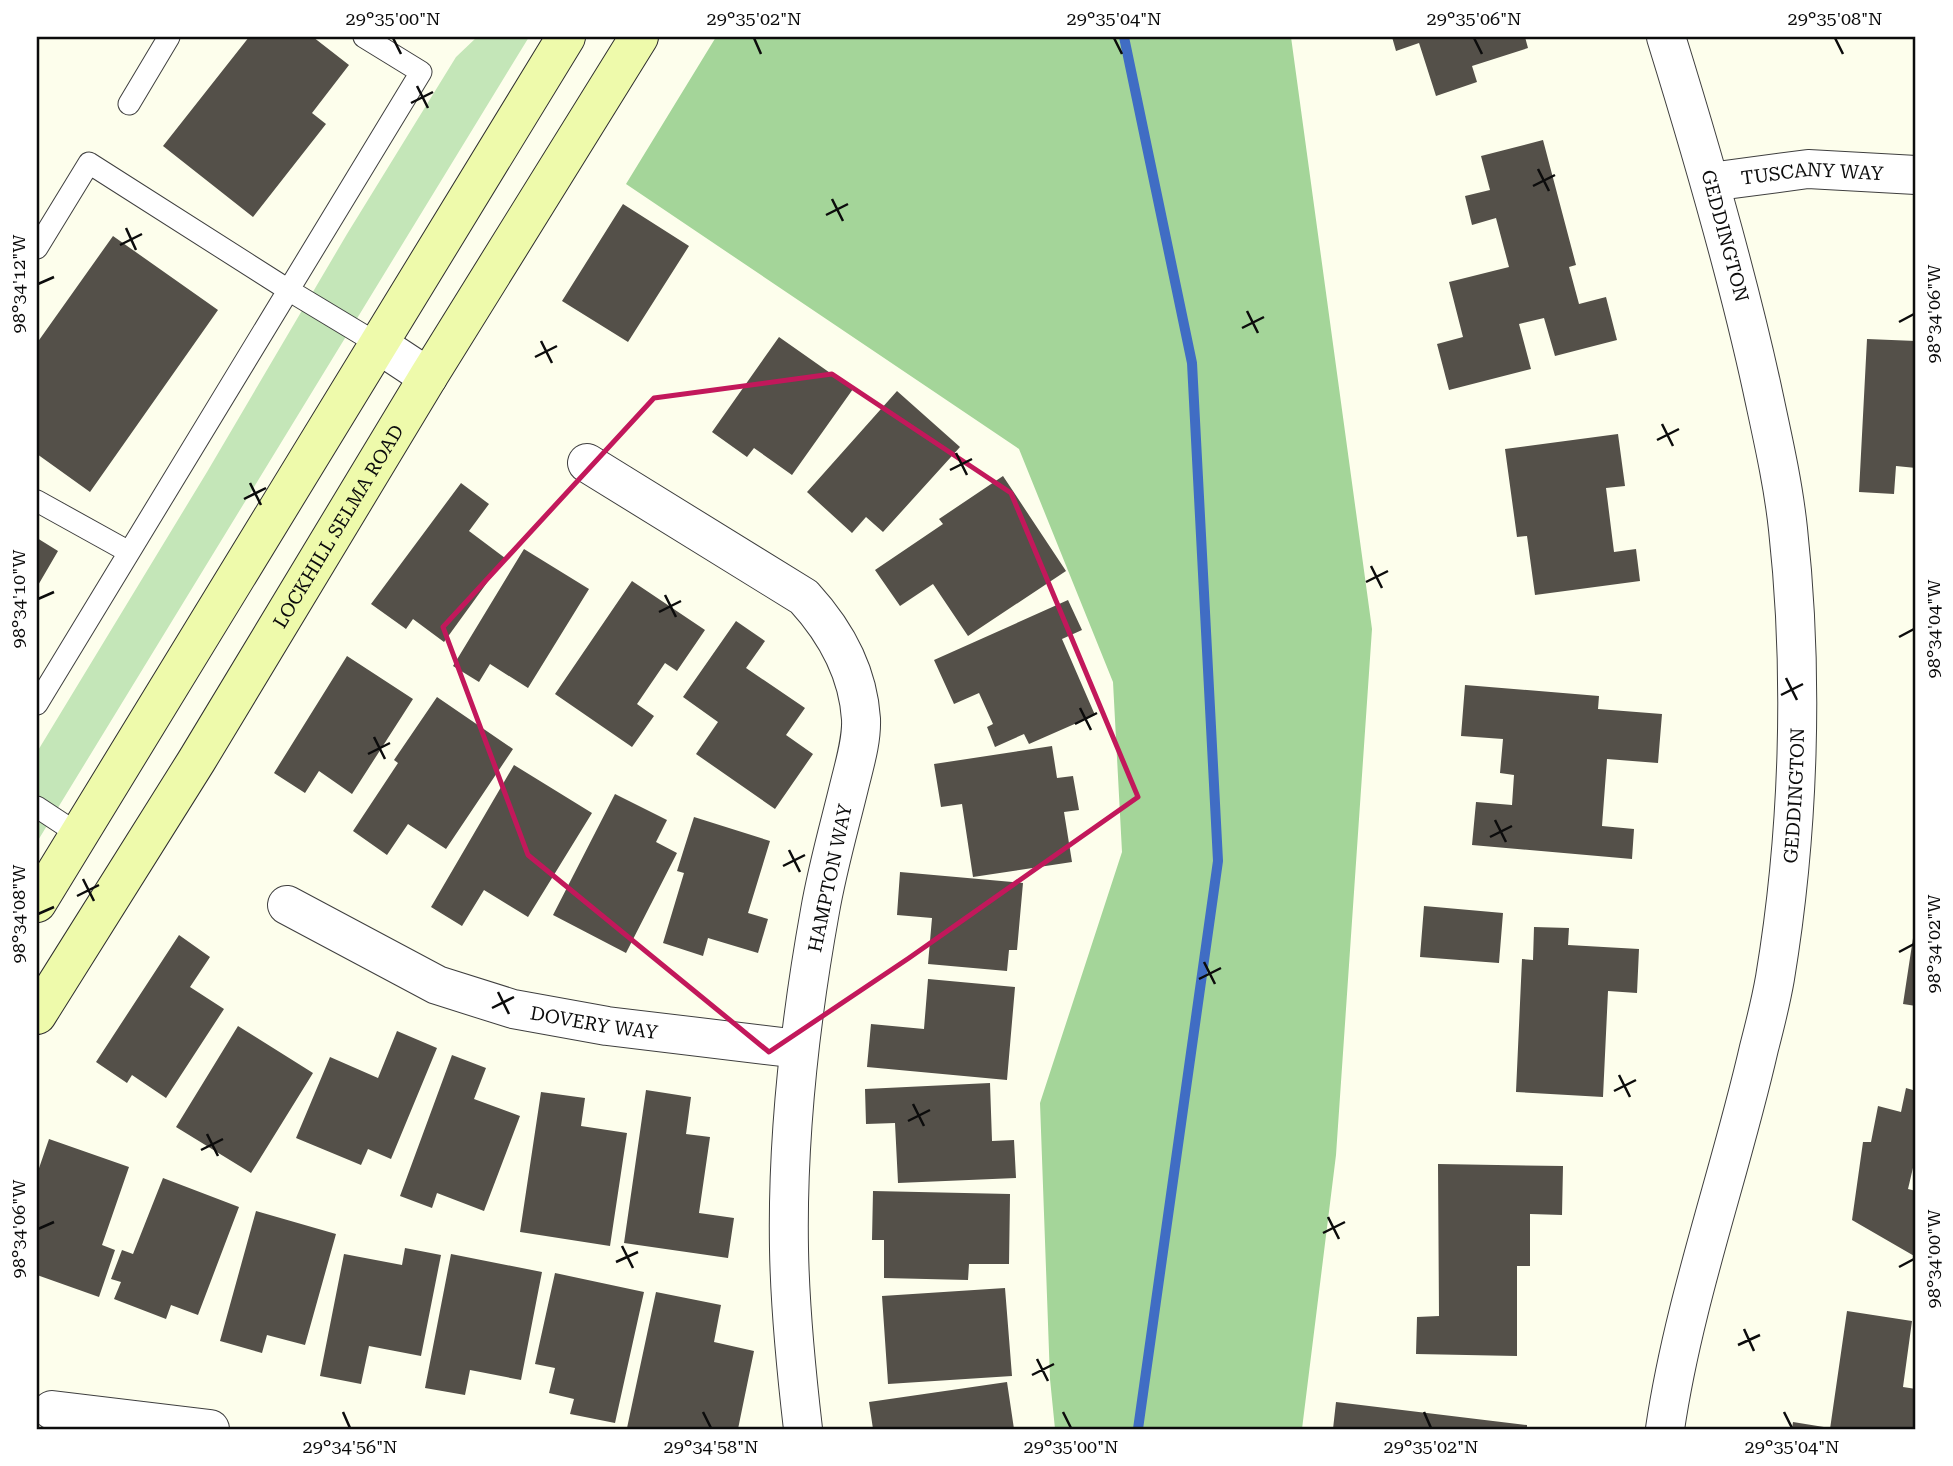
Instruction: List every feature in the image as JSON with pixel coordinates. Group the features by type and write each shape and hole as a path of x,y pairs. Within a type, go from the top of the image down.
{"main road":[{"path":"37,903 566,37"},
{"name":"LOCKHILL SELMA ROAD","path":"37,1015 197,760 428,377 639,37"}],"street":[{"name":"GEDDINGTON","path":"1665,1429 1704,1253 1744,1117 1775,979 1792,837 1799,692 1788,529 1774,446 1745,308 1666,37"},
{"name":"TUSCANY WAY","path":"1710,182 1808,169 1916,175"},
{"path":"378,344 428,377"},
{"name":"HAMPTON WAY","path":"587,463 804,597 841,645 854,678 861,721 855,763 820,909 799,1049 792,1120 789,1247 793,1345 803,1429"},
{"name":"DOVERY WAY","path":"287,905 437,985 513,1009 607,1026 799,1049"},
{"path":"52,1409 210,1429"}],"lane":[{"path":"129,104 169,37"},
{"path":"37,704 421,72 364,37"},
{"path":"37,248 89,163 289,291 378,344"},
{"path":"37,501 129,552"},
{"path":"37,807 78,834"}],"highlighted area":[{"path":"832,374 1011,493 1138,797 909,958 769,1052 528,855 443,627 654,398"}],"green space":[{"path":"477,37 529,37 37,842 37,752 347,234 456,57"},
{"path":"716,37 1291,37 1372,629 1336,1155 1302,1429 1055,1429 1050,1379 1040,1103 1122,852 1113,682 1019,449 626,184"}],"building":[{"path":"249,37 313,37 349,65 312,113 326,124 253,217 163,146"},
{"path":"1392,37 1525,37 1528,48 1472,66 1477,82 1436,96 1419,43 1396,51"},
{"path":"1543,140 1576,265 1569,267 1579,304 1606,297 1617,340 1555,356 1544,318 1519,324 1531,369 1449,390 1437,344 1463,337 1449,282 1509,267 1496,218 1472,225 1465,196 1490,190 1481,156"},
{"path":"623,204 689,246 628,342 562,301"},
{"path":"113,236 218,310 90,492 37,454 37,343"},
{"path":"779,337 853,389 792,475 754,448 747,457 712,432"},
{"path":"1867,339 1916,341 1916,468 1896,466 1894,494 1859,492"},
{"path":"897,391 960,447 883,532 866,517 852,533 807,492"},
{"path":"1618,434 1625,486 1606,488 1614,552 1636,549 1640,581 1535,595 1527,536 1517,537 1505,449"},
{"path":"1003,476 1066,571 968,636 933,584 900,606 875,570 943,524 939,519"},
{"path":"461,483 489,504 469,531 505,558 444,642 413,619 406,629 371,604"},
{"path":"37,538 58,551 37,587"},
{"path":"524,549 589,589 528,688 490,664 479,682 453,666"},
{"path":"632,581 705,630 677,671 665,663 637,704 654,716 632,747 555,694"},
{"path":"1068,600 1082,630 1062,639 1095,715 1029,744 1024,734 995,747 987,727 993,724 979,693 954,704 934,660"},
{"path":"736,621 765,641 746,668 805,708 786,735 813,754 775,809 696,754 718,722 683,697"},
{"path":"347,656 413,699 352,794 319,771 305,793 274,773"},
{"path":"1465,685 1599,696 1598,709 1662,714 1658,763 1607,759 1602,826 1634,829 1632,859 1472,845 1476,802 1512,805 1514,775 1500,773 1503,739 1461,736"},
{"path":"437,697 513,749 446,849 408,824 387,855 353,831 398,763 394,760"},
{"path":"1052,746 1057,778 1073,776 1079,810 1064,812 1072,862 973,877 962,804 941,807 934,764"},
{"path":"514,765 592,813 528,917 484,890 462,926 431,907"},
{"path":"615,794 667,820 656,842 677,853 626,953 553,915"},
{"path":"694,817 770,841 748,913 768,919 758,953 708,938 703,956 663,943 684,873 677,871"},
{"path":"900,872 1023,883 1017,950 1009,950 1007,971 928,964 932,918 897,915"},
{"path":"1424,906 1503,913 1499,963 1420,957"},
{"path":"1916,925 1916,1006 1903,1004"},
{"path":"1534,927 1569,928 1568,945 1639,949 1637,993 1608,991 1603,1097 1516,1092 1522,959 1533,960"},
{"path":"179,935 210,957 190,987 224,1009 166,1098 132,1075 127,1083 96,1062"},
{"path":"928,979 1015,987 1007,1080 867,1067 871,1024 924,1029"},
{"path":"238,1026 313,1073 251,1173 176,1127"},
{"path":"397,1031 437,1048 391,1159 368,1149 361,1165 296,1138 330,1057 378,1078"},
{"path":"452,1055 486,1068 474,1099 520,1116 484,1211 437,1193 432,1208 400,1196"},
{"path":"990,1083 992,1141 1014,1140 1016,1178 898,1183 895,1123 866,1124 865,1089"},
{"path":"1906,1088 1916,1091 1916,1155 1908,1189 1916,1191 1916,1257 1852,1220 1863,1142 1871,1142 1878,1106 1901,1112"},
{"path":"646,1090 691,1097 686,1134 710,1137 699,1213 734,1218 728,1258 624,1243"},
{"path":"541,1092 585,1098 581,1126 627,1133 610,1246 520,1232"},
{"path":"49,1139 129,1167 102,1245 115,1250 99,1297 37,1275 37,1174"},
{"path":"1438,1164 1563,1166 1562,1215 1530,1214 1530,1266 1517,1266 1517,1356 1416,1354 1417,1317 1439,1316"},
{"path":"163,1178 239,1207 198,1315 171,1305 166,1319 114,1299 121,1282 111,1279 122,1250 133,1254"},
{"path":"873,1191 1010,1194 1009,1264 969,1264 968,1280 884,1278 884,1240 872,1240"},
{"path":"256,1211 336,1234 305,1345 267,1335 262,1353 220,1341"},
{"path":"405,1248 441,1255 421,1356 369,1346 361,1384 320,1376 344,1254 402,1265"},
{"path":"451,1254 542,1272 521,1380 470,1370 465,1395 425,1388"},
{"path":"555,1273 644,1292 615,1423 570,1414 574,1399 549,1393 555,1368 535,1364"},
{"path":"1005,1288 1012,1376 888,1384 882,1296"},
{"path":"656,1292 721,1305 714,1342 754,1351 738,1429 627,1428"},
{"path":"1847,1311 1912,1321 1903,1387 1916,1389 1916,1429 1830,1429"},
{"path":"1007,1382 1014,1429 873,1429 869,1402"},
{"path":"1336,1402 1527,1425 1527,1429 1333,1429"},
{"path":"1793,1422 1830,1428 1830,1429 1792,1429"}],"waterway":[{"path":"1124,37 1192,363 1218,861 1138,1429"}]}
